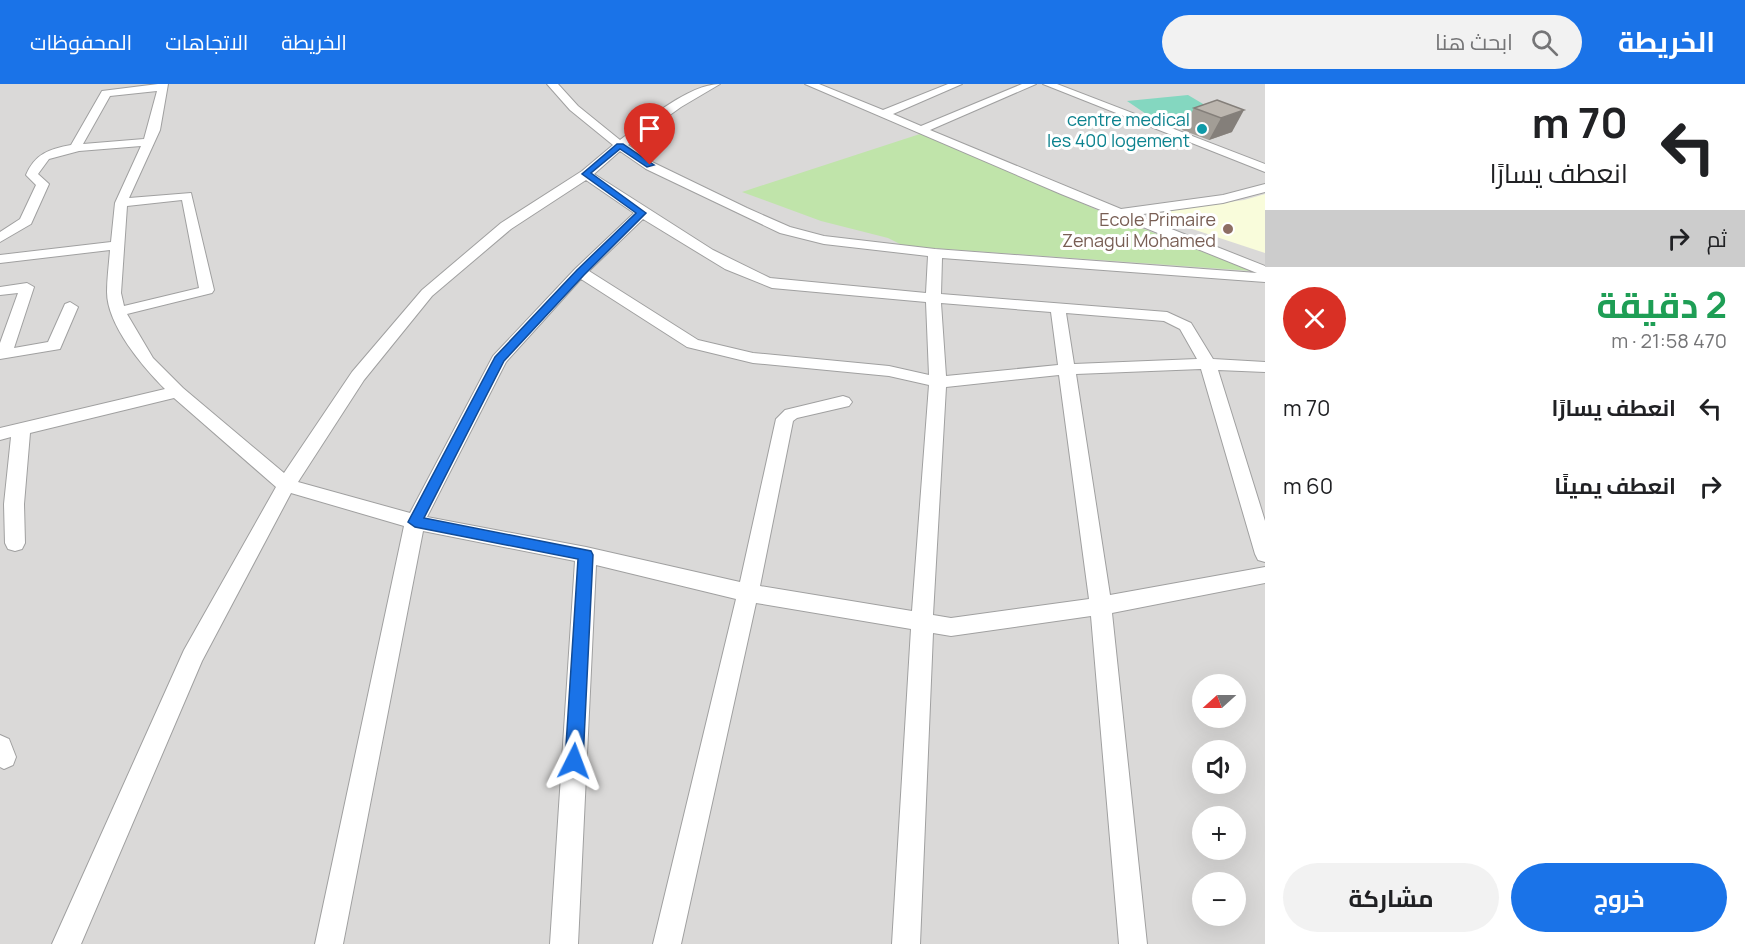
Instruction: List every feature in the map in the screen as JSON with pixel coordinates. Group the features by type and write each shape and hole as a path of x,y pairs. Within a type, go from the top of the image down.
{"street":[{"path":"552,84 574,108 620,145 650,165 785,230 824,240 935,253 1265,278"},
{"path":"66,944 192,657 286,485 358,376 428,293 506,226 586,174 620,145 677,105 715,84"},
{"path":"884,114 957,84"},
{"path":"923,129 1031,84"},
{"path":"1048,84 1265,168"},
{"path":"815,85 923,129 1116,214 1265,271"},
{"path":"74,150 106,93 163,86 162,98 148,142 121,202 114,293 118,312 147,361 177,392 286,485 415,522 586,555 748,593 922,624 951,627 1101,606 1265,575"},
{"path":"0,238 26,220 43,184 32,176 36,165 47,155 148,142"},
{"path":"586,174 642,213 751,278 777,285 1167,316 1178,320 1186,326 1208,364 1265,554"},
{"path":"1116,214 1223,199 1265,188"},
{"path":"118,312 207,290 187,196 121,202"},
{"path":"329,944 415,522 499,360 580,273 642,213"},
{"path":"0,259 118,245"},
{"path":"906,944 922,624 938,382 933,298 935,253"},
{"path":"580,273 693,344 753,358 889,371 938,382 1068,369 1208,364 1265,367"},
{"path":"0,291 27,287 4,355 54,346 70,307"},
{"path":"1058,308 1101,606 1133,944"},
{"path":"0,434 177,392"},
{"path":"667,944 748,593 785,419 791,414 843,402"},
{"path":"15,543 14,504 21,429"},
{"path":"564,944 586,555"}],"shaded area":[{"path":"0,84 1265,84 1265,944 0,944"},
{"name":"Ecole Primaire Zenagui Mohamed","path":"1265,194 1265,253 1156,217 1168,210 1244,200"}],"green space":[{"path":"1188,95 1215,111 1152,118 1127,101"},
{"path":"923,133 1113,217 1252,271 904,246 888,238 821,221 742,192"}],"building":[{"path":"1217,100 1244,110 1221,118 1194,108"}],"place":[{"name":"centre medical les 400 logement","path":"1202,129"},
{"name":"Ecole Primaire Zenagui Mohamed","path":"1228,229"}],"route":[{"path":"574,761 586,555 415,522 499,360 580,273 642,213 623,202 586,174 620,145 650,165"}]}
